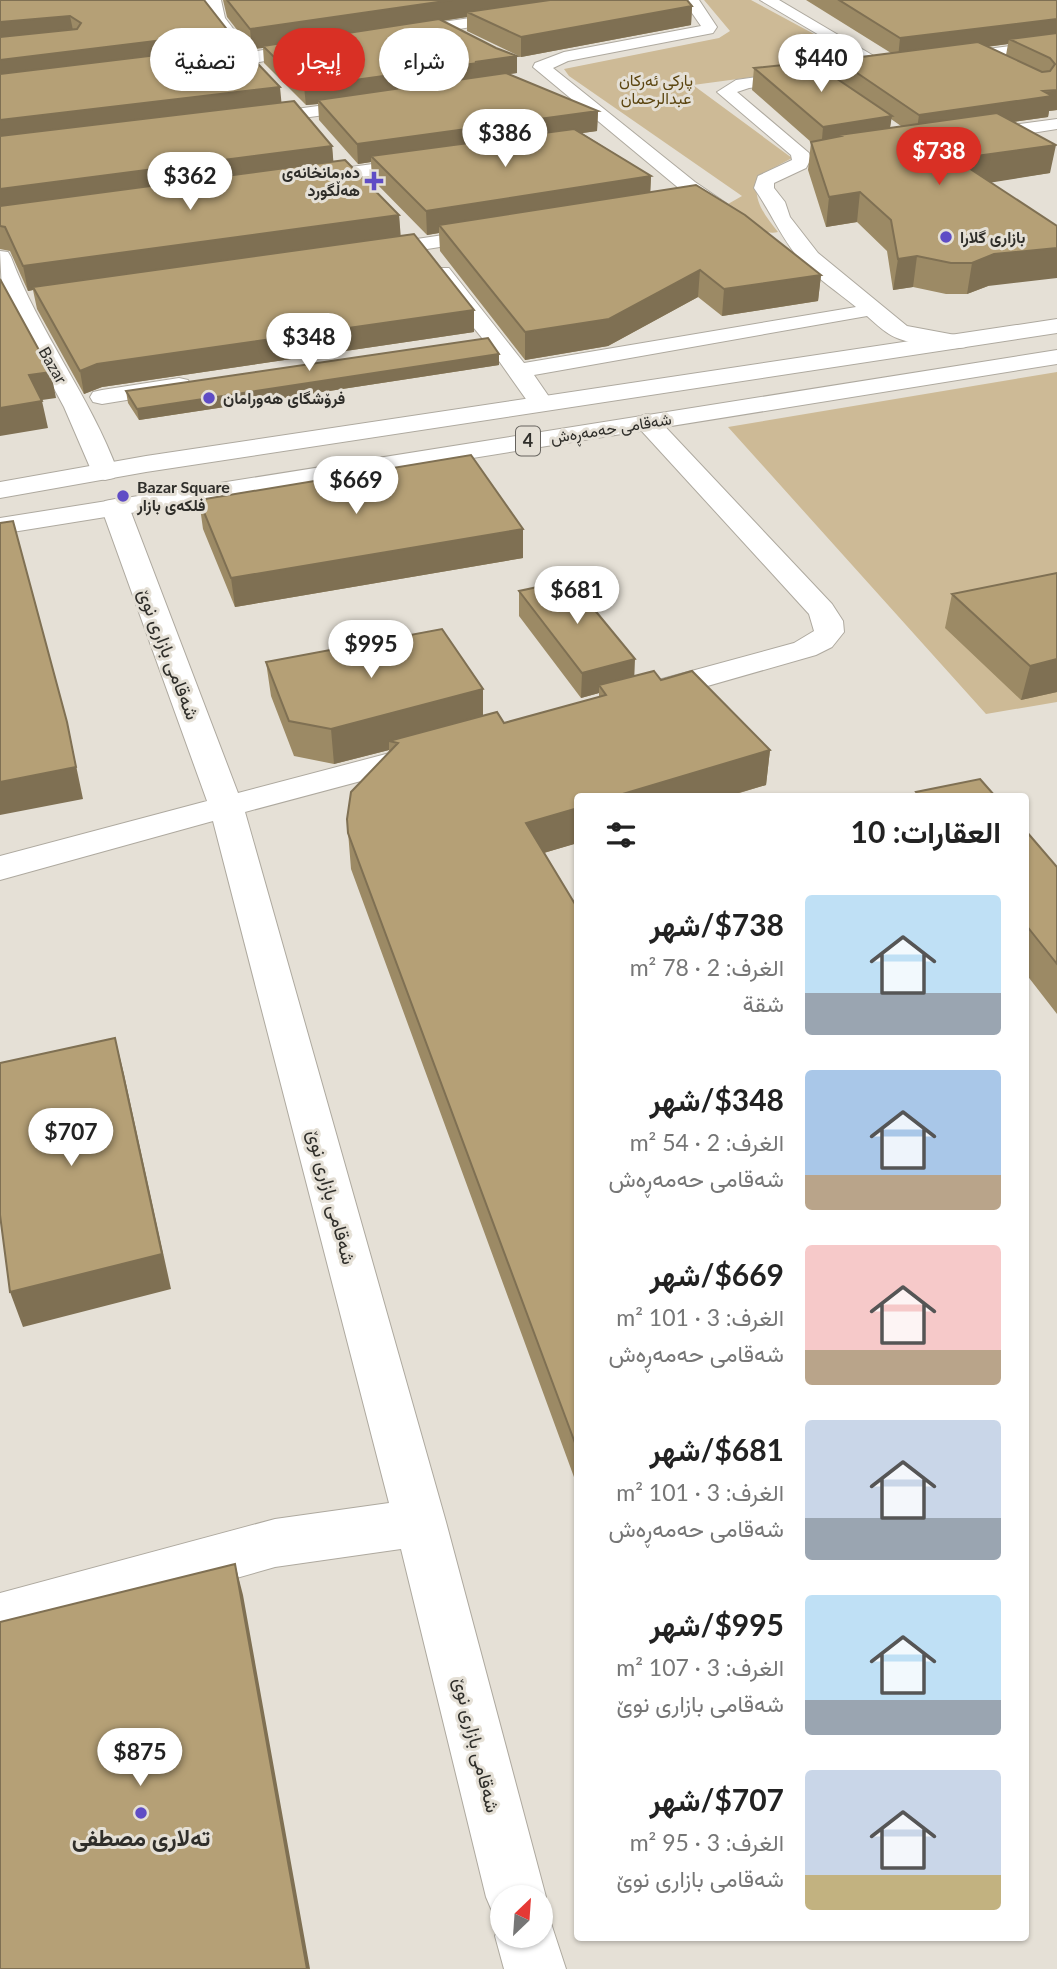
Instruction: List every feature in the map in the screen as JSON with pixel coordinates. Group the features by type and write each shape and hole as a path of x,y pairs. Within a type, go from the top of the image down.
{"main road":[{"path":"214,0 217,19 224,28"},
{"path":"691,0 709,27 707,30 565,57 541,67 539,74 749,228"},
{"path":"768,0 871,57 876,62 867,69"},
{"path":"434,28 529,14"},
{"path":"938,60 1057,45"},
{"path":"977,55 1002,67"},
{"path":"799,164 803,159 800,153 726,92 736,85 890,66"},
{"path":"259,70 265,76"},
{"path":"806,76 816,78 838,93"},
{"path":"283,95 318,134"},
{"path":"234,122 389,101"},
{"path":"953,139 1057,124"},
{"path":"1022,129 1045,141"},
{"path":"604,138 625,136"},
{"path":"335,153 369,191"},
{"path":"825,158 799,164 773,175 765,180 764,188 781,243 866,335"},
{"path":"284,183 439,161"},
{"path":"681,204 709,199"},
{"path":"403,227 421,245 483,341 517,371 542,404"},
{"path":"352,255 505,232"},
{"path":"781,243 810,258 899,331 925,338 958,342"},
{"name":"Bazar","path":"0,257 18,302 65,383 100,456 110,490"},
{"path":"18,302 42,298"},
{"name":"شەقامی حەمەڕەش","path":"0,526 110,490 542,404 866,335 958,342 1057,326"},
{"path":"517,371 866,335"},
{"name":"شەقامی حەمەڕەش","path":"0,490 110,490 647,422 1057,357"},
{"path":"102,397 198,383"},
{"path":"621,700 805,649 821,641 829,632 828,621 811,597 647,422"},
{"name":"شەقامی بازاری نوێ","path":"110,490 226,808 420,1522 513,1885"},
{"path":"0,868 118,834 226,808 450,747"},
{"path":"0,1619 275,1543 420,1522"},
{"path":"529,1948 535,1969"}],"green space":[{"name":"پارکی ئەرکان عبدالرحمان","path":"704,0 751,0 866,62 693,85 792,158 758,176 758,200 778,232 771,233 752,224 728,204 742,196 569,76 564,69 719,38 730,31"},
{"path":"1057,372 1057,702 986,714 728,427"}],"building":[{"path":"0,0 204,0 226,28 150,28 150,42 0,60 0,37 77,29 81,23 70,16 0,22"},
{"path":"227,0 452,0 257,28 249,28"},
{"path":"550,0 687,0 692,6 521,37 467,12"},
{"path":"839,0 1057,0 1057,19 900,38"},
{"path":"439,19 457,28 380,28"},
{"path":"379,28 379,77 365,79 365,30"},
{"path":"1057,33 1057,90 1043,91 1052,96 919,115 838,60 978,42 1042,72 1050,71 1055,64 1050,58 1009,39"},
{"path":"469,34 517,56 475,62 478,63 469,64"},
{"path":"273,44 273,56 263,46"},
{"path":"150,56 150,91 246,91 0,120 0,74"},
{"path":"812,62 892,116 823,127 754,68"},
{"path":"259,65 273,80 273,88 259,89"},
{"path":"506,73 598,111 357,144 318,100 381,91 469,91 469,78"},
{"path":"294,101 332,146 0,189 0,136"},
{"path":"997,113 1056,145 955,159 1057,226 1057,248 994,254 972,263 951,263 917,256 898,259 891,220 860,192 829,197 811,142 841,136 839,135"},
{"path":"574,129 651,176 426,211 371,156"},
{"path":"345,160 399,215 23,266 5,227 0,226 0,206"},
{"path":"696,185 745,215 821,275 724,289 700,270 609,319 525,332 439,225"},
{"path":"414,234 474,310 97,364 80,371 33,287"},
{"path":"0,279 51,372 29,375 42,401 0,408"},
{"path":"488,338 499,354 137,409 126,391"},
{"path":"471,455 523,529 231,578 199,500"},
{"path":"13,521 67,722 76,767 0,782 0,523"},
{"path":"1057,573 1057,659 1030,666 952,594"},
{"path":"570,580 635,659 582,673 519,591"},
{"path":"442,629 483,689 331,729 289,721 266,662"},
{"path":"654,671 661,680 692,671 770,750 626,793 574,793 574,809 526,823 574,902 574,1440 348,833 347,819 351,792 398,743 389,741 497,712 504,723 606,695 599,685"},
{"path":"980,779 992,793 917,793"},
{"path":"1029,834 1057,867 1057,964 1029,929"},
{"path":"115,1038 162,1254 10,1292 0,1215 0,1063"},
{"name":"تەلاری مصطفی","path":"235,1564 307,1969 0,1969 0,1622"}],"place":[{"name":"دەرمانخانەی هەڵگورد","path":"374,181"},
{"name":"بازاری گلارا","path":"946,237"},
{"name":"فرۆشگای هەورامان","path":"209,398"},
{"name":"Bazar Square فلکەی بازار","path":"123,496"},
{"name":"تەلاری مصطفی","path":"141,1813"}]}
